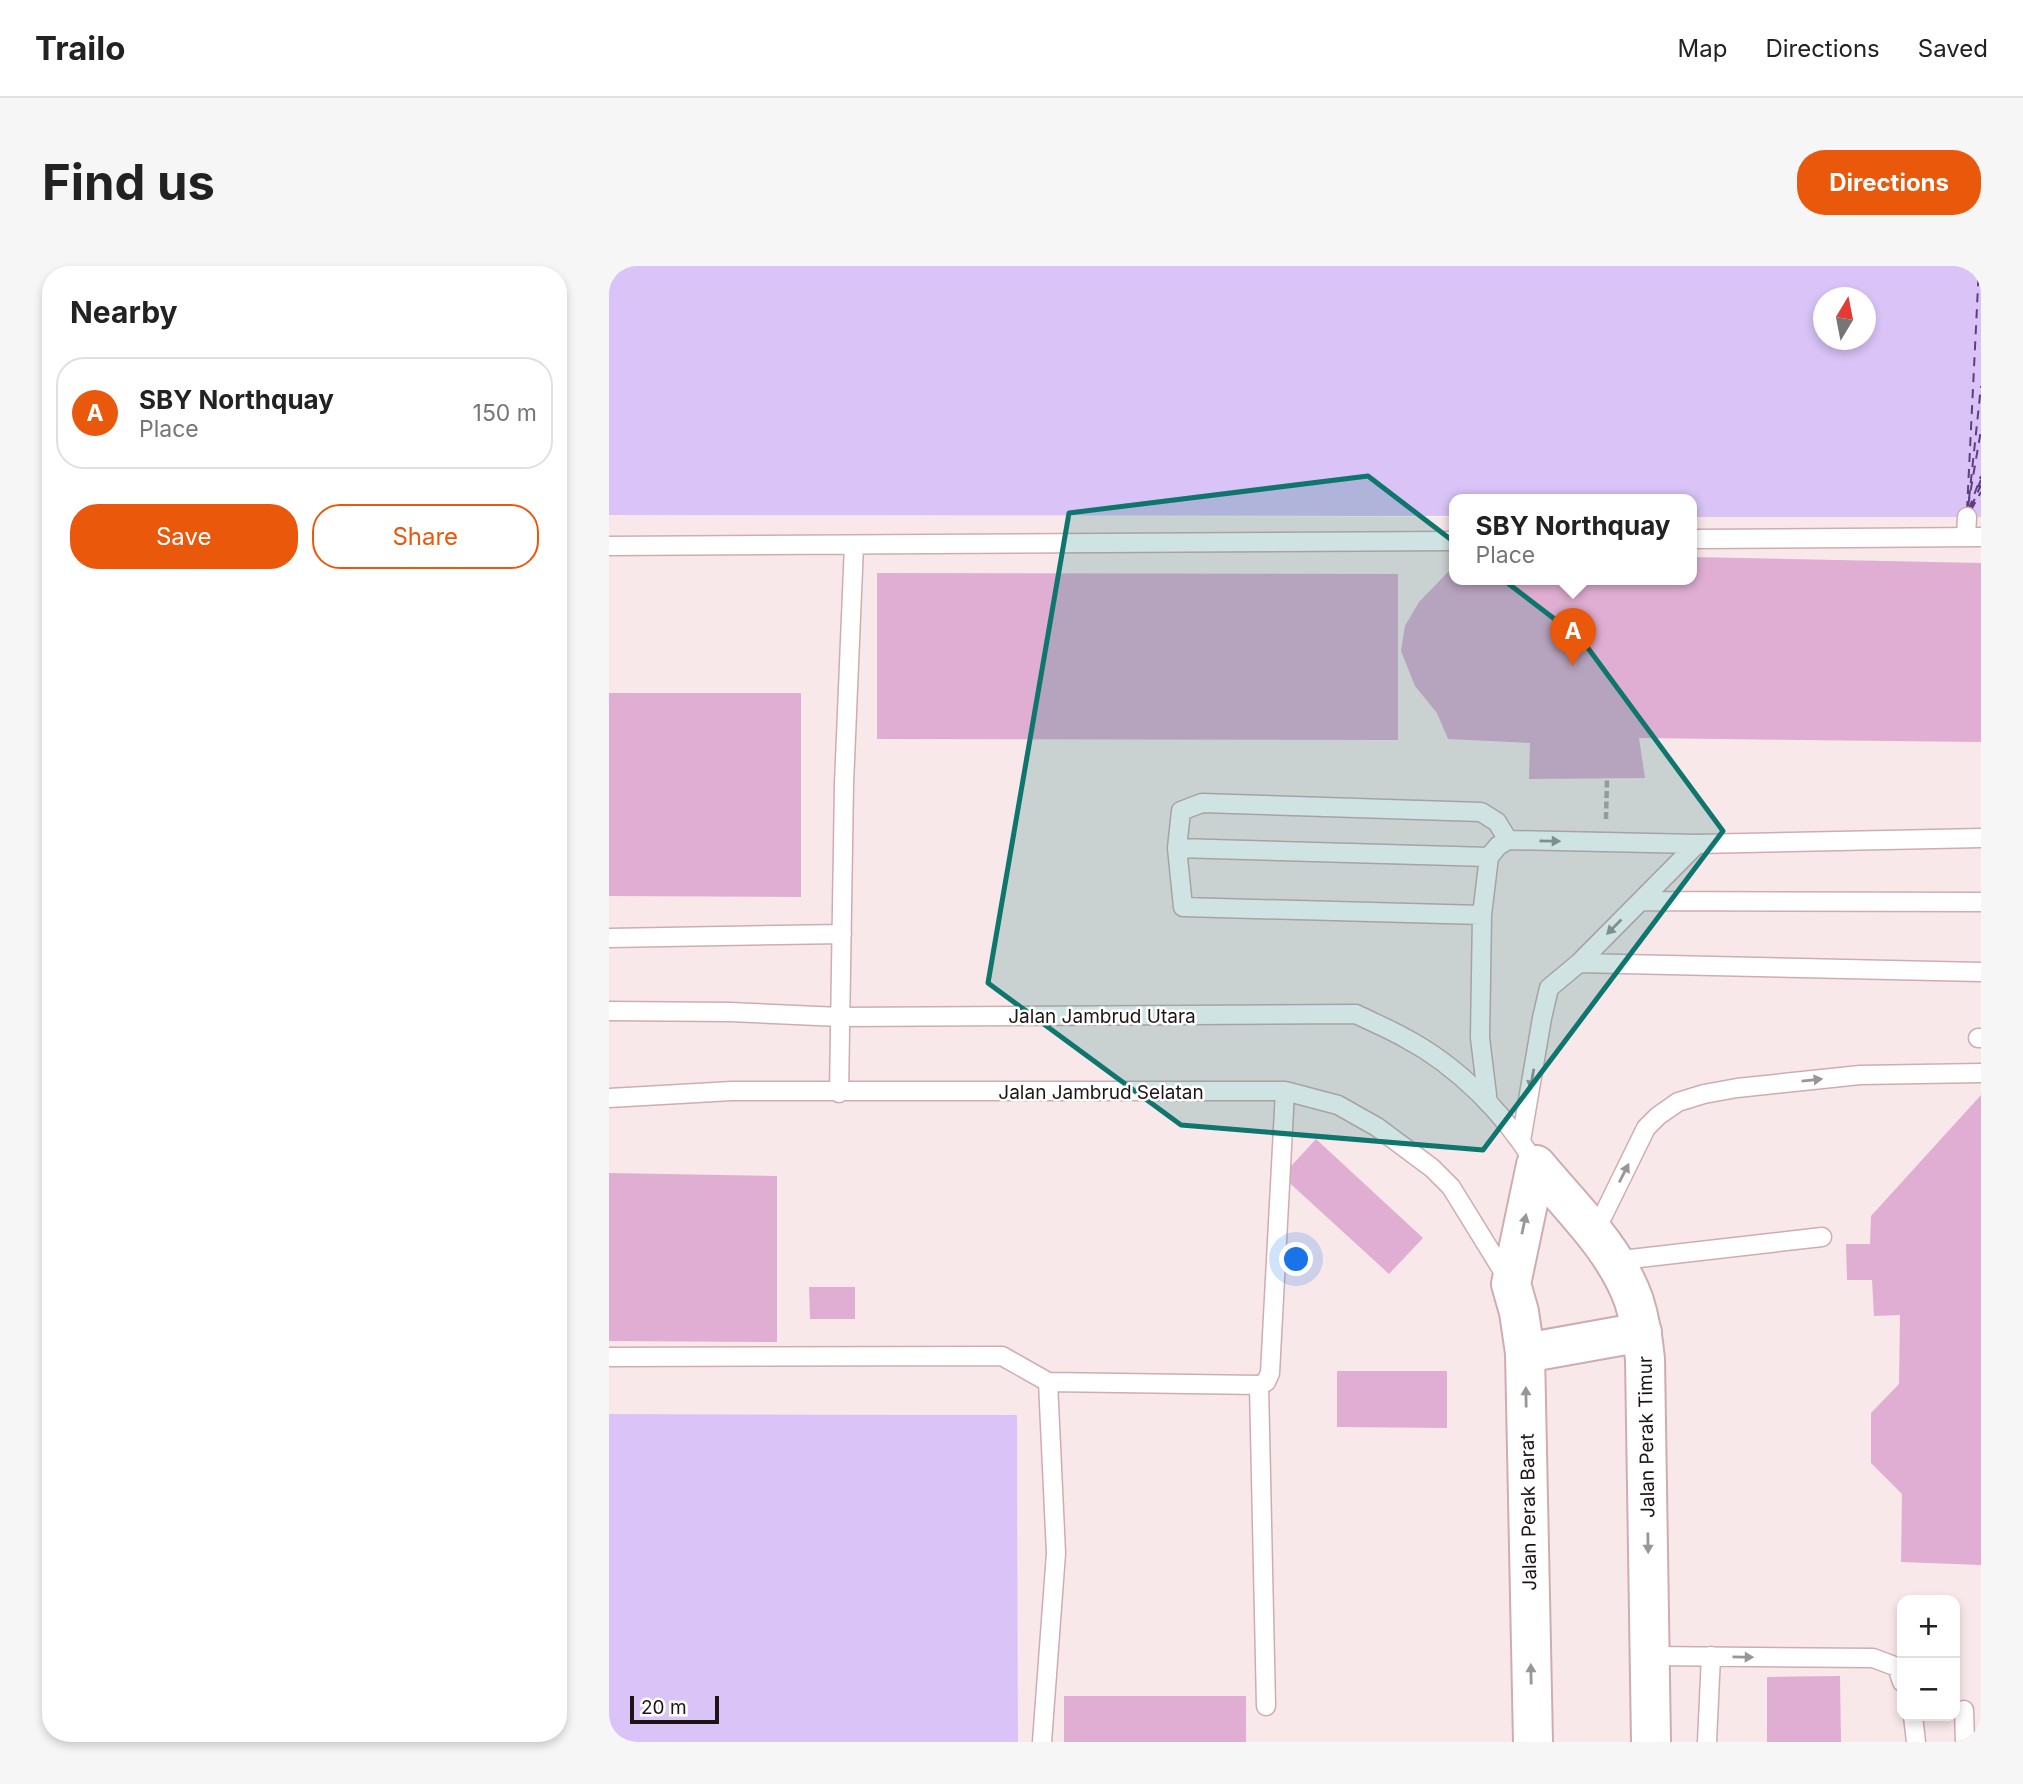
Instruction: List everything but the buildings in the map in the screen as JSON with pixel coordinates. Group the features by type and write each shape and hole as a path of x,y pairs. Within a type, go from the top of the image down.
{"highway":[{"name":"Jalan Perak Timur","path":"1529,1153 1604,1247 1633,1298 1642,1332 1645,1359 1651,1742"},
{"path":"1511,1284 1529,1153"},
{"name":"Jalan Perak Barat","path":"1511,1284 1519,1312 1525,1353 1533,1742"},
{"path":"1525,1353 1642,1332"}],"lane":[{"path":"1697,539 1974,537 1967,517"},
{"path":"609,546 1449,541"},
{"path":"839,1093 843,784 854,545"},
{"path":"1482,915 1183,907 1177,848 1181,811 1202,803 1481,812 1497,822 1508,839"},
{"path":"1488,1103 1480,1038 1482,915 1489,857 1508,839 1697,844 1981,838"},
{"path":"1529,1153 1542,1018 1549,988 1579,962 1697,844"},
{"path":"1177,848 1489,857"},
{"path":"1641,901 1981,902"},
{"path":"609,938 842,934"},
{"path":"1579,962 1981,972"},
{"name":"Jalan Jambrud Utara","path":"609,1011 730,1012 841,1017 1356,1014 1407,1038 1457,1073 1488,1103 1529,1153"},
{"path":"1822,1237 1604,1247 1646,1128 1678,1102 1737,1088 1860,1075 1981,1073"},
{"name":"Jalan Jambrud Selatan","path":"609,1098 732,1091 1285,1091 1338,1105 1377,1127 1431,1168 1451,1187 1511,1284"},
{"path":"609,1357 1002,1356 1048,1382 1259,1385 1266,1382 1270,1374 1285,1091"},
{"path":"1042,1742 1056,1553 1048,1382"},
{"path":"1259,1385 1266,1706"},
{"path":"1650,1656 1873,1658 1897,1667"},
{"path":"1707,1742 1711,1656"},
{"path":"1964,1710 1965,1742"},
{"path":"1914,1721 1916,1742"}],"path":[{"path":"1605,843 1607,778"}],"highlighted area":[{"path":"1368,476 1582,640 1723,831 1483,1150 1181,1125 988,983 1069,513"}],"shaded area":[{"path":"609,266 1981,266 1981,517 1697,517 1697,494 1449,494 1449,516 609,515"},
{"path":"609,515 1449,517 1449,585 1697,585 1697,517 1981,517 1981,1742 1018,1742 1017,1415 609,1414"},
{"path":"609,1414 1017,1415 1018,1742 609,1742"}],"ferry route":[{"path":"1967,510 1979,266"},
{"path":"1969,499 1981,386"},
{"path":"1968,506 1981,430"},
{"path":"1969,509 1981,476"},
{"path":"1978,487 1981,480"},
{"path":"1971,507 1981,485"},
{"path":"1971,510 1981,492"}],"place":[{"name":"SBY Northquay","path":"1573,666"}]}
